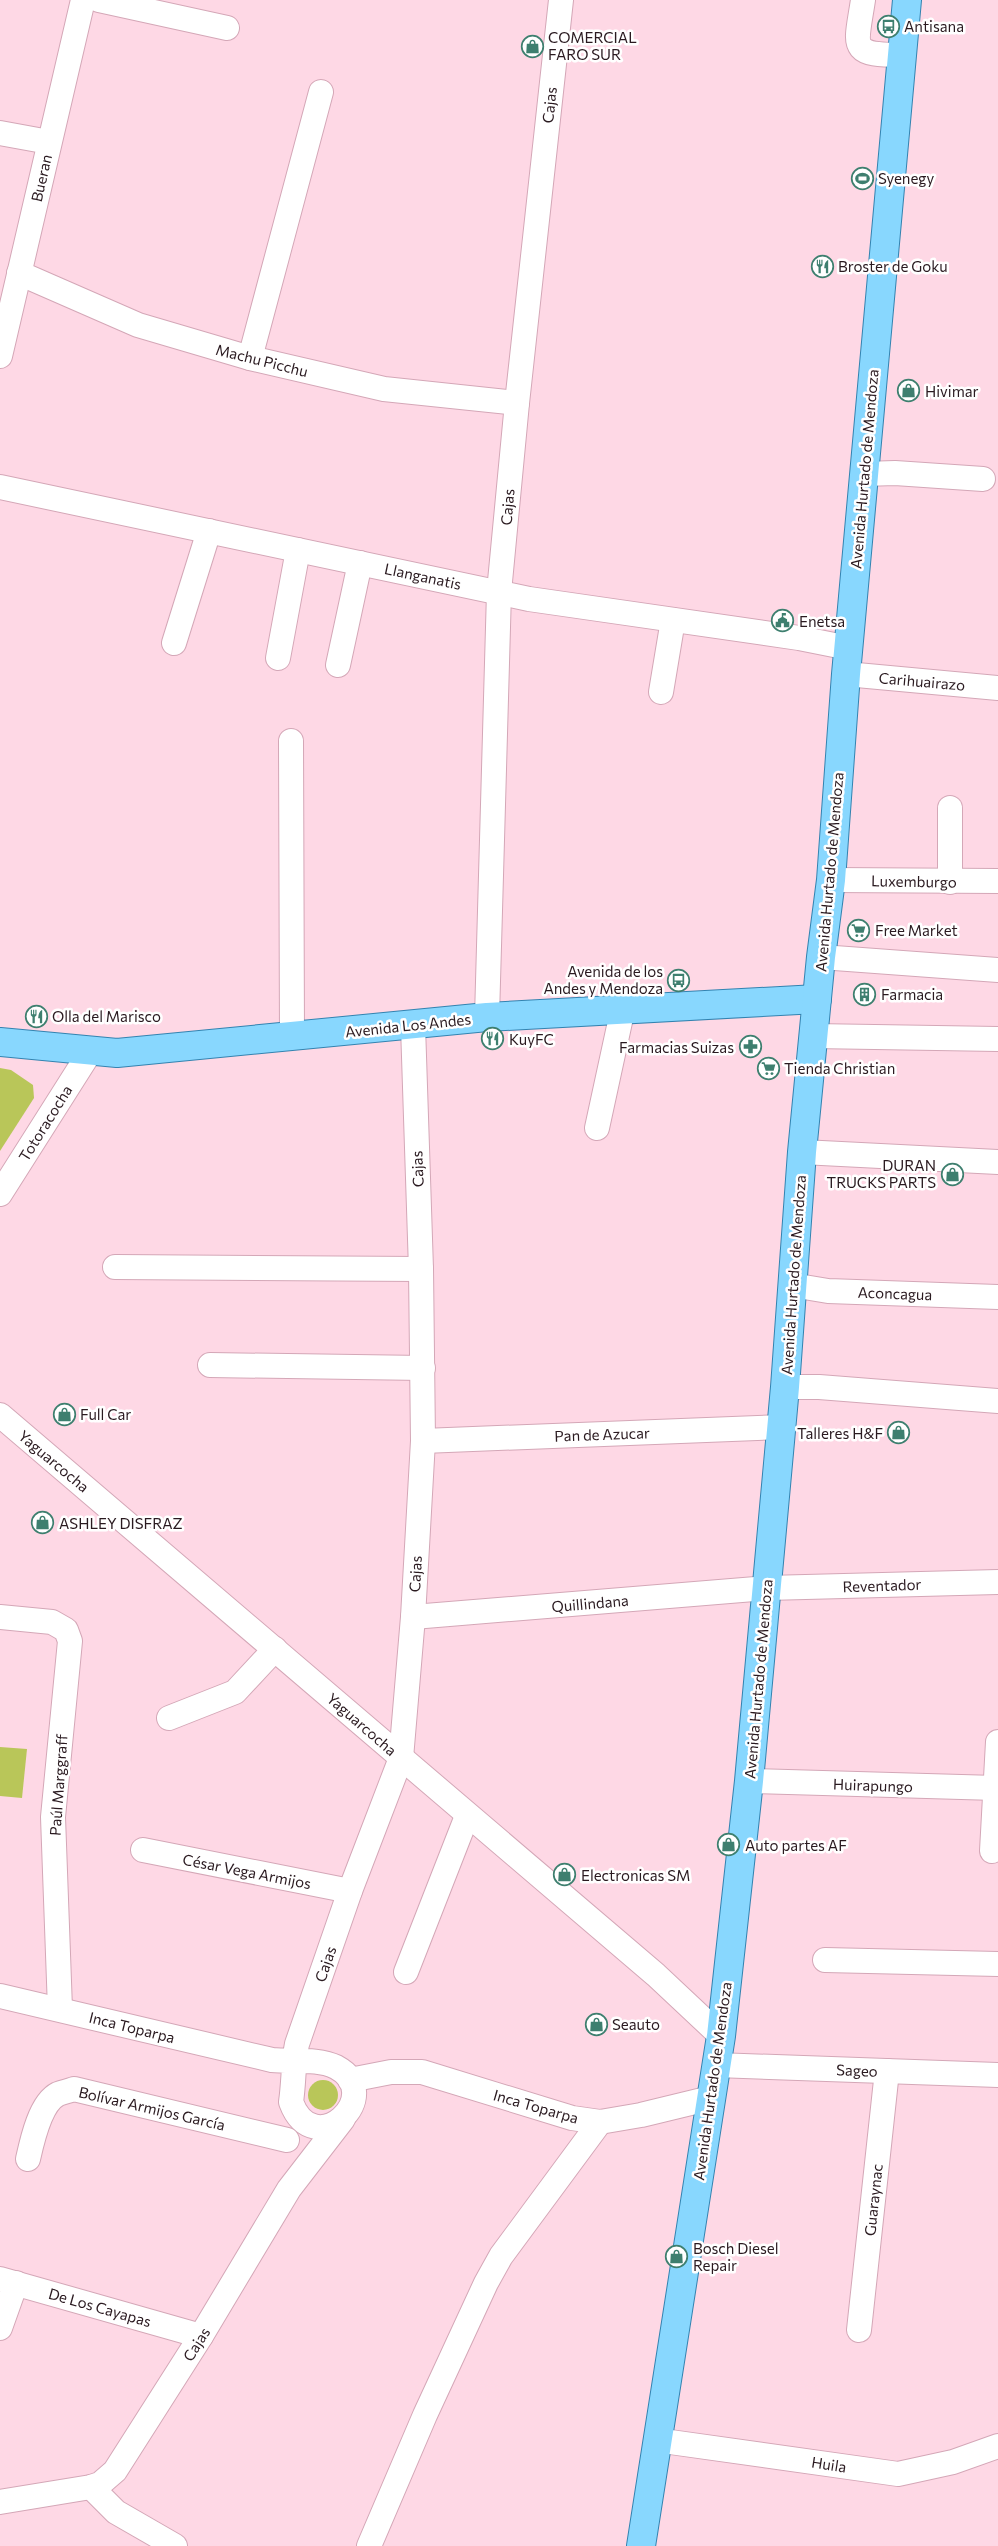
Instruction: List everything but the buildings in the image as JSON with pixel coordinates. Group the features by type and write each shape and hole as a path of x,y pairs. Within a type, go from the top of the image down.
{"main road":[{"name":"Avenida Hurtado de Mendoza","path":"641,2546 656,2440 721,2036 749,1781 782,1428 802,1152 821,957 831,880 864,474 907,0"},
{"name":"Avenida Los Andes","path":"0,1042 90,1052 117,1053 414,1026 487,1017 623,1008 817,999"}],"street":[{"name":"Bueran","path":"0,356 4,324 19,273 83,0"},
{"path":"99,0 227,28"},
{"name":"Cajas","path":"487,1017 499,592 517,403 561,0"},
{"path":"863,0 858,36 862,50 870,54 902,55"},
{"path":"250,358 321,92"},
{"path":"0,133 49,142"},
{"name":"Machu Picchu","path":"19,273 138,325 250,358 384,389 517,403"},
{"path":"864,474 895,472 983,479"},
{"name":"Llanganatis","path":"0,487 499,592 799,638 848,661"},
{"path":"174,643 209,531"},
{"path":"278,658 298,550"},
{"path":"338,665 360,563"},
{"path":"661,692 673,620"},
{"name":"Carihuairazo","path":"848,661 998,688"},
{"path":"291,741 292,1036"},
{"path":"950,808 950,882"},
{"name":"Luxemburgo","path":"831,880 998,881"},
{"path":"821,957 998,970"},
{"path":"596,1128 623,1008"},
{"name":"Cajas","path":"289,2189 287,2140 295,2084 293,2062 297,2044 350,1891 401,1758 413,1617 423,1441 421,1269 414,1026"},
{"path":"813,1036 998,1039"},
{"name":"Totoracocha","path":"0,1194 90,1052"},
{"path":"802,1152 998,1162"},
{"path":"115,1267 421,1269"},
{"name":"Aconcagua","path":"792,1285 828,1291 998,1297"},
{"path":"210,1365 423,1368"},
{"path":"785,1388 819,1387 998,1401"},
{"name":"Yaguarcocha","path":"0,1415 656,1976 721,2036"},
{"name":"Pan de Azucar","path":"423,1441 782,1428"},
{"name":"Reventador","path":"766,1588 998,1582"},
{"name":"Quillindana","path":"413,1617 766,1588"},
{"name":"Paúl Marggraff","path":"0,1616 52,1622 66,1630 70,1641 53,1817 60,2009"},
{"path":"169,1718 235,1692 275,1649"},
{"path":"992,1851 998,1742"},
{"name":"Huirapungo","path":"749,1781 996,1788"},
{"path":"406,1972 467,1816"},
{"name":"César Vega Armijos","path":"143,1850 350,1891"},
{"path":"825,1960 998,1964"},
{"name":"Inca Toparpa","path":"0,1996 242,2054 293,2062"},
{"path":"293,2062 325,2064 335,2067 350,2080"},
{"name":"Sageo","path":"716,2065 998,2076"},
{"name":"Guaraynac","path":"859,2330 887,2071"},
{"name":"Inca Toparpa","path":"350,2080 392,2072 422,2072 572,2118 600,2122 641,2115 711,2098"},
{"name":"Cajas","path":"91,2488 100,2484 115,2471 201,2336 289,2189 350,2111 353,2100 350,2080"},
{"name":"Bolívar Armijos García","path":"28,2159 32,2136 43,2112 57,2094 74,2090 287,2140"},
{"path":"291,2102 300,2118 313,2126 334,2124 343,2119"},
{"path":"369,2546 425,2415 500,2256 600,2122"},
{"path":"0,2328 8,2281"},
{"name":"De Los Cayapas","path":"8,2281 201,2336"},
{"name":"Huila","path":"656,2440 898,2474 952,2462 998,2446"},
{"path":"0,2502 91,2488 116,2512 175,2546"}],"green space":[{"path":"0,1068 11,1070 33,1085 34,1098 0,1151"},
{"path":"0,1747 27,1749 22,1798 0,1796"},
{"path":"323,2080 334,2084 338,2095 334,2106 323,2110 312,2106 308,2095 312,2084"}],"place":[{"name":"Antisana","path":"888,26"},
{"name":"COMERCIAL FARO SUR","path":"532,46"},
{"name":"Syenegy","path":"862,178"},
{"name":"Broster de Goku","path":"822,266"},
{"name":"Hivimar","path":"909,391"},
{"name":"Enetsa","path":"783,621"},
{"name":"Free Market","path":"859,930"},
{"name":"Avenida de los Andes y Mendoza","path":"679,980"},
{"name":"Farmacia","path":"865,994"},
{"name":"Olla del Marisco","path":"36,1016"},
{"name":"KuyFC","path":"493,1039"},
{"name":"Farmacias Suizas","path":"750,1047"},
{"name":"Tienda Christian","path":"768,1068"},
{"name":"DURAN TRUCKS PARTS","path":"952,1174"},
{"name":"Full Car","path":"64,1414"},
{"name":"Talleres H&F","path":"899,1433"},
{"name":"ASHLEY DISFRAZ","path":"43,1523"},
{"name":"Auto partes AF","path":"729,1845"},
{"name":"Electronicas SM","path":"565,1875"},
{"name":"Seauto","path":"596,2024"},
{"name":"Bosch Diesel Repair","path":"677,2257"}]}
